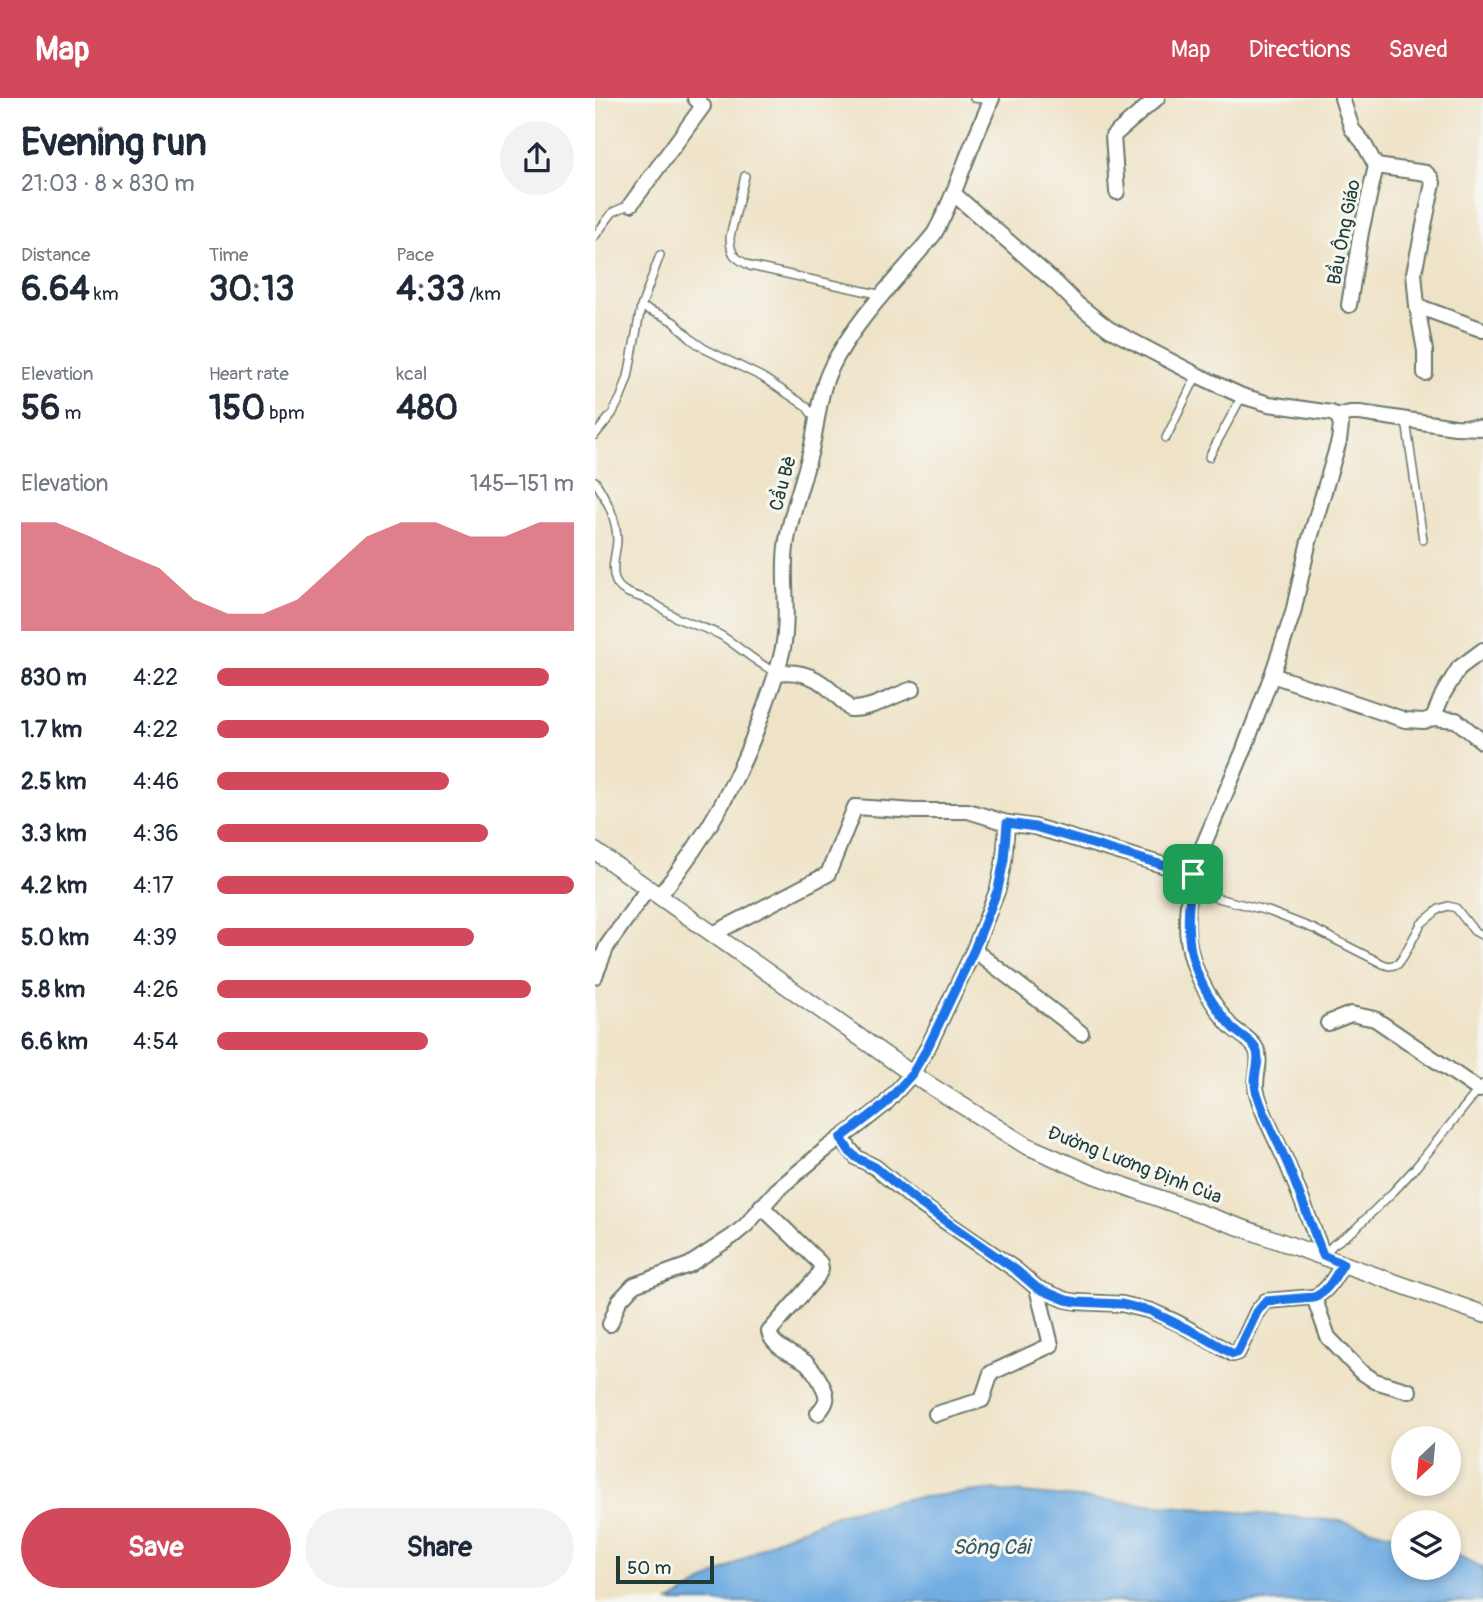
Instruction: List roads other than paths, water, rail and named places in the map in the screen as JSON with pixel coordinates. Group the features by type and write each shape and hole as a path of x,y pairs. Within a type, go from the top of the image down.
{"street":[{"path":"631,204 702,106 695,98"},
{"path":"1117,192 1113,136 1157,98"},
{"name":"Bầu Ông Giáo","path":"1342,98 1352,129 1363,142 1376,166 1361,232 1349,305"},
{"name":"Cầu Bè","path":"595,976 599,955 654,892 690,858 718,813 741,767 781,659 785,638 786,548 817,423 820,398 831,368 857,328 934,234 954,194 992,99"},
{"name":"Bầu Ông Giáo","path":"1376,166 1426,173 1433,183 1414,273 1425,351 1425,373"},
{"path":"954,194 1077,304 1109,329 1196,376 1241,396 1269,404 1338,416 1360,413 1455,427 1483,428"},
{"path":"1417,306 1483,330"},
{"path":"1323,1255 1290,1169 1256,1092 1258,1055 1255,1047 1231,1027 1200,980 1192,962 1187,927 1190,891 1200,853 1251,735 1293,613 1308,545 1339,441 1341,425 1338,416"},
{"path":"1433,718 1443,694 1459,668 1483,650"},
{"path":"776,673 790,671 811,676 822,682 851,709 874,704 913,689"},
{"path":"1272,675 1405,720 1455,720 1483,742"},
{"path":"713,934 828,874 855,807 968,811 1007,823 1035,827 1193,874"},
{"path":"610,1324 619,1301 634,1285 689,1265 712,1251 746,1225 761,1206 795,1174 884,1105 912,1074 928,1047 974,950 998,889 1007,823"},
{"name":"Đường Lương Định Của","path":"595,851 912,1074 1025,1145 1094,1175 1483,1314"},
{"path":"974,950 1081,1033"},
{"path":"1328,1023 1351,1014 1375,1019 1481,1087"},
{"path":"841,1138 857,1158 875,1167 918,1202 1016,1270 1037,1288 1066,1300 1122,1304 1151,1311 1233,1354 1238,1352 1257,1312 1266,1301 1320,1295 1343,1264"},
{"path":"761,1206 820,1264 817,1277 769,1332 772,1340 809,1365 817,1375 827,1398 818,1413"},
{"path":"936,1414 982,1400 991,1373 1052,1345 1037,1288"},
{"path":"1314,1297 1328,1336 1360,1371 1375,1381 1409,1391"}],"lane":[{"path":"974,98 992,99"},
{"path":"745,176 730,237 733,255 750,266 882,296"},
{"path":"595,236 613,212 631,204"},
{"path":"595,435 612,414 621,397 628,377 641,307 660,255"},
{"path":"641,307 674,322 705,349 743,367 806,406 817,423"},
{"path":"1166,438 1196,376"},
{"path":"1209,457 1241,396"},
{"path":"1406,420 1423,540"},
{"path":"595,481 608,502 616,526 615,581 625,592 648,600 678,618 722,636 761,666 776,673"},
{"path":"1190,891 1268,911 1314,929 1389,966 1398,964 1421,924 1439,909 1448,906 1456,908 1474,931 1483,936"},
{"path":"1323,1255 1353,1231 1394,1191 1481,1087"}],"water":[{"name":"Sông Cái","path":"988,1490 1339,1521 1391,1534 1391,1580 1461,1580 1461,1557 1483,1568 1483,1602 670,1602 773,1541 841,1513 906,1499"}]}
